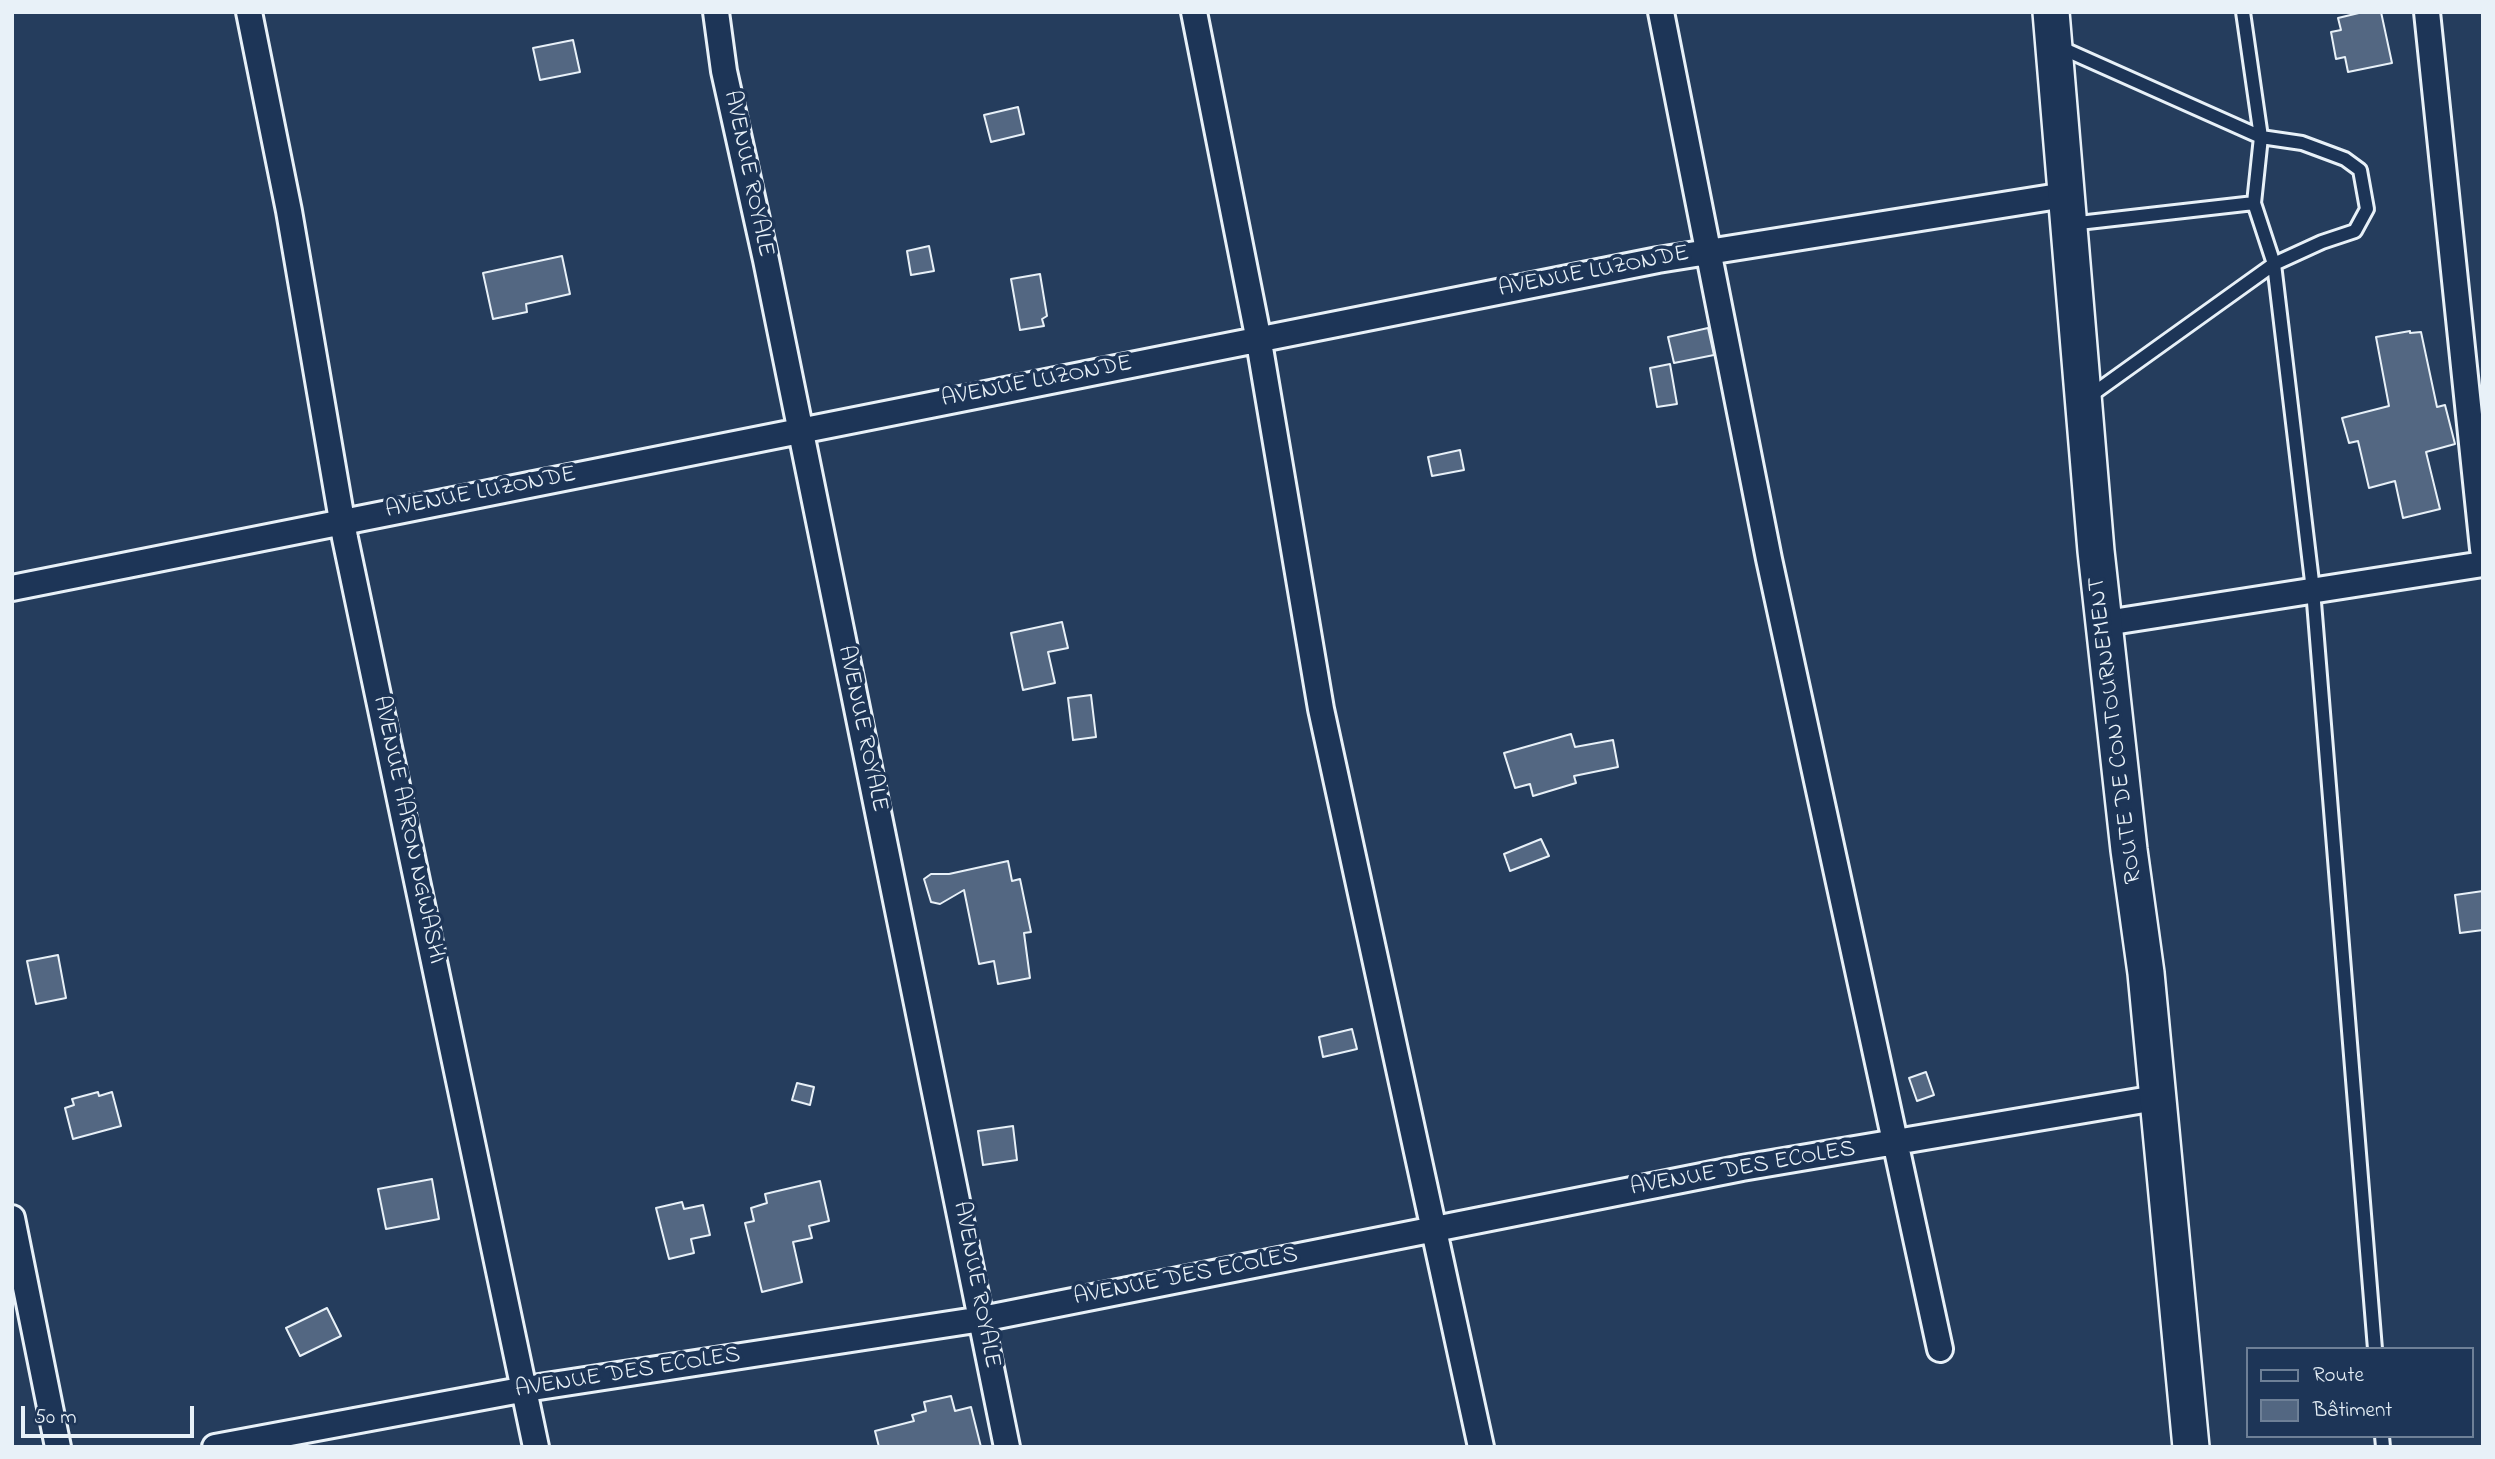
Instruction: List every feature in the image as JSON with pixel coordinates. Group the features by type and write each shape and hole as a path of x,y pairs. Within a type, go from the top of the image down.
{"street":[{"name":"AVENUE AARON NGWASHI","path":"249,12 289,211 342,522 526,1389 536,1447"},
{"name":"AVENUE ROYALE","path":"716,12 724,71 1007,1447"},
{"path":"1194,12 1258,339 1321,709 1481,1447"},
{"path":"1661,12 1769,559 1940,1349"},
{"path":"2427,12 2483,549"},
{"name":"ROUTE DE CONTOURNEMENT","path":"2052,28 2096,551 2106,622 2129,850 2145,961 2191,1447"},
{"name":"AVENUE LUZONDE","path":"12,588 1710,251 2067,210"},
{"path":"2106,622 2483,564"},
{"name":"AVENUE DES ECOLES","path":"215,1447 526,1389 982,1319 1742,1168 2156,1098"},
{"path":"12,1218 58,1447"}],"lane":[{"path":"2243,12 2261,137 2254,203 2274,264 2313,590 2375,1347"},
{"path":"2052,28 2261,137 2302,143 2345,159 2360,170 2367,209 2355,231 2322,242 2274,264 2085,400"},
{"path":"2067,210 2254,203"}],"building":[{"path":"2363,12 2381,12 2392,63 2348,72 2345,57 2336,59 2331,32 2341,30 2338,18"},
{"path":"573,40 580,72 540,80 533,48"},
{"path":"1018,107 1024,134 991,142 984,115"},
{"path":"929,246 934,271 911,275 907,251"},
{"path":"562,256 570,294 526,304 527,312 493,319 483,273"},
{"path":"1040,274 1047,316 1042,319 1044,326 1020,330 1011,279"},
{"path":"1708,328 1714,355 1674,363 1668,337"},
{"path":"2410,331 2421,332 2437,407 2445,405 2455,444 2426,452 2440,509 2403,518 2395,481 2369,488 2358,441 2349,443 2342,418 2389,406 2376,337"},
{"path":"1670,364 1677,404 1657,407 1650,368"},
{"path":"1460,450 1464,470 1432,476 1428,457"},
{"path":"1062,622 1068,648 1048,652 1055,683 1023,690 1011,633"},
{"path":"1091,695 1096,737 1073,740 1068,698"},
{"path":"1571,734 1575,747 1613,740 1618,767 1574,776 1576,783 1533,796 1530,784 1515,788 1504,753"},
{"path":"1541,839 1549,856 1510,871 1504,854"},
{"path":"1008,861 1012,881 1020,879 1031,932 1024,933 1030,978 998,984 994,961 979,964 964,890 940,904 931,902 924,879 931,874 949,874"},
{"path":"2483,891 2483,930 2460,933 2455,895"},
{"path":"58,955 66,998 36,1004 27,961"},
{"path":"1352,1029 1357,1049 1323,1057 1319,1037"},
{"path":"1926,1072 1934,1095 1917,1101 1909,1078"},
{"path":"797,1083 814,1087 810,1105 792,1100"},
{"path":"98,1092 99,1096 112,1092 121,1126 73,1139 65,1108 74,1105 72,1099"},
{"path":"1013,1126 1017,1160 983,1165 978,1131"},
{"path":"432,1179 439,1219 386,1229 378,1189"},
{"path":"820,1181 829,1221 809,1226 812,1238 793,1242 802,1282 762,1292 745,1223 754,1221 751,1208 767,1203 765,1194"},
{"path":"682,1202 684,1209 703,1205 710,1235 691,1239 694,1253 669,1259 656,1208"},
{"path":"327,1308 341,1336 300,1356 286,1328"},
{"path":"951,1396 955,1411 971,1407 981,1447 879,1447 875,1431 914,1421 912,1415 926,1411 924,1402"}]}
